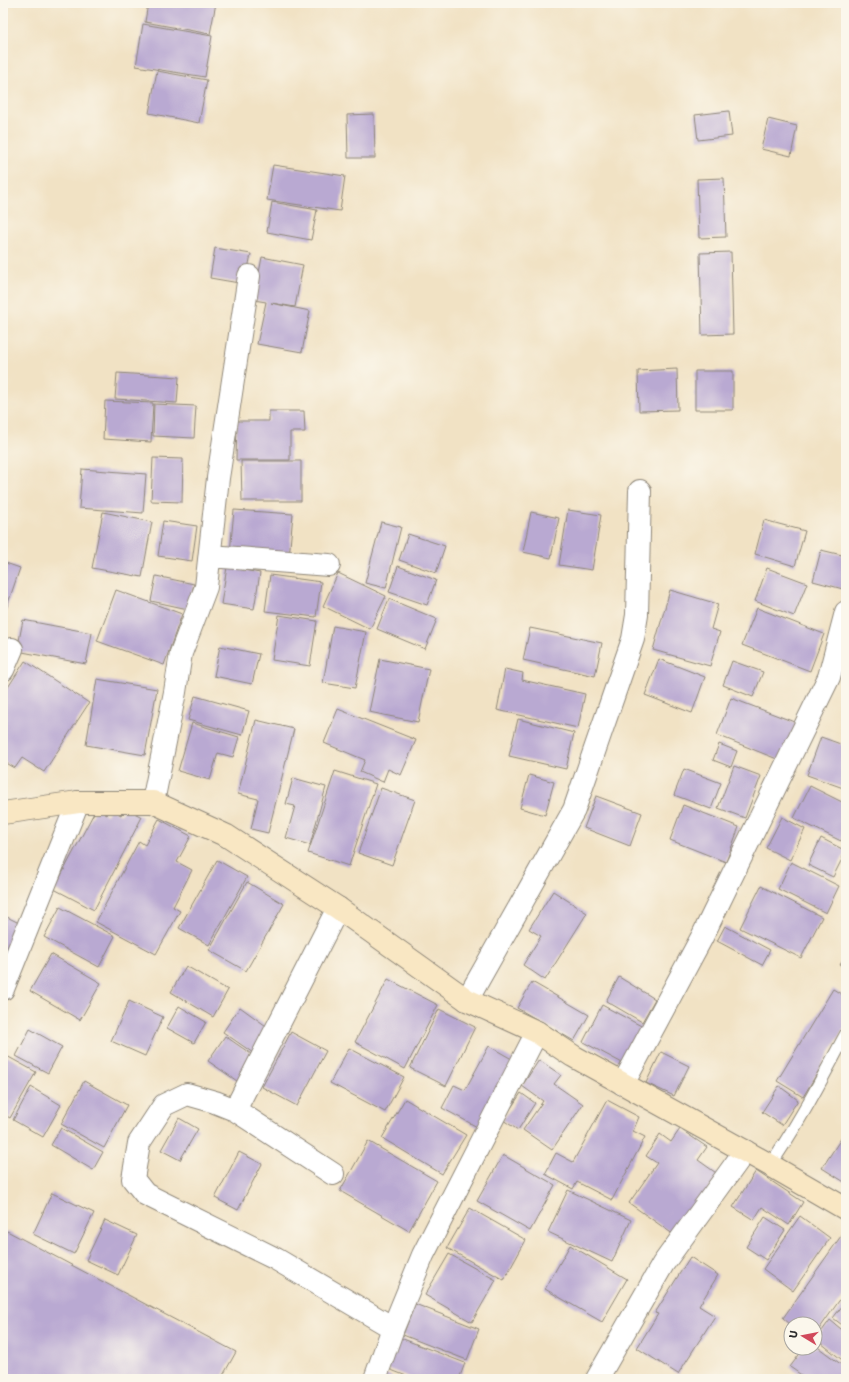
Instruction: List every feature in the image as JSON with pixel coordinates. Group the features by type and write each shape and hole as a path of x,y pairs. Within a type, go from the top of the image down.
{"street":[{"path":"153,802 176,692 181,653 206,587 218,478 249,276"},
{"path":"468,1000 574,810 633,638 637,615 640,491"},
{"path":"210,556 329,565"},
{"path":"623,1084 702,937 829,677 846,612"},
{"path":"3,670 12,649"},
{"path":"3,989 78,802"},
{"path":"3,813 78,802 153,802 227,836 338,908 468,1000 537,1032 572,1056 745,1151 846,1209"},
{"path":"236,1110 338,908"},
{"path":"374,1379 423,1255 537,1032"},
{"path":"333,1174 236,1110 187,1094 164,1105 139,1143 133,1180 146,1194 276,1259 393,1328"},
{"path":"597,1379 663,1264 745,1151"}],"lane":[{"path":"770,1165 783,1146 846,1034"}],"building":[{"path":"148,3 216,3 210,34 145,22"},
{"path":"143,24 212,36 205,77 136,66"},
{"path":"157,71 207,80 199,123 149,113"},
{"path":"729,111 732,136 698,140 695,115"},
{"path":"374,114 375,158 348,158 347,115"},
{"path":"768,119 797,126 791,156 761,149"},
{"path":"273,165 345,176 340,211 267,200"},
{"path":"724,178 726,237 699,238 697,179"},
{"path":"272,202 317,210 311,240 267,232"},
{"path":"215,248 251,254 245,284 210,278"},
{"path":"731,252 733,334 702,335 700,253"},
{"path":"262,257 303,265 295,307 271,303 310,311 302,352 257,344 266,302 254,300"},
{"path":"677,369 678,410 639,411 638,371"},
{"path":"695,371 733,371 733,410 695,410"},
{"path":"117,373 179,377 177,403 115,399"},
{"path":"105,401 153,403 151,442 103,439"},
{"path":"154,404 196,406 194,438 153,436"},
{"path":"269,411 304,411 305,432 290,432 290,460 236,460 237,421 269,421"},
{"path":"153,458 183,459 182,502 151,501"},
{"path":"241,461 301,461 301,501 242,501"},
{"path":"82,469 146,474 143,513 79,508"},
{"path":"234,510 293,514 289,558 230,553"},
{"path":"568,510 601,515 592,570 559,565"},
{"path":"103,512 152,522 142,577 92,568"},
{"path":"531,512 559,518 551,558 523,552"},
{"path":"764,520 805,531 795,566 755,554"},
{"path":"163,521 197,526 192,561 158,556"},
{"path":"381,522 401,527 386,588 365,583"},
{"path":"408,534 445,546 436,573 399,560"},
{"path":"821,550 846,556 846,577 843,589 813,581"},
{"path":"3,562 20,568 3,618"},
{"path":"398,566 436,580 427,605 389,592"},
{"path":"227,567 260,573 254,609 221,604"},
{"path":"767,568 807,583 794,616 755,601"},
{"path":"338,573 386,596 370,629 323,606"},
{"path":"270,575 321,582 316,617 265,611"},
{"path":"156,576 194,584 188,609 151,601"},
{"path":"116,590 182,614 164,665 97,641"},
{"path":"670,590 718,604 711,629 720,632 710,666 653,650"},
{"path":"389,599 437,619 425,649 377,629"},
{"path":"757,608 824,634 810,671 742,645"},
{"path":"279,615 317,621 310,666 272,660"},
{"path":"23,620 92,633 86,664 17,651"},
{"path":"333,626 366,632 355,688 323,683"},
{"path":"530,628 602,643 595,676 523,660"},
{"path":"220,646 259,654 252,684 214,676"},
{"path":"380,659 429,669 418,722 369,712"},
{"path":"659,659 705,677 692,713 645,695"},
{"path":"25,661 89,703 44,772 22,758 15,768 3,761 3,695"},
{"path":"732,661 763,672 753,697 723,685"},
{"path":"505,669 523,673 522,680 585,694 578,728 497,710"},
{"path":"97,679 157,689 145,755 86,745"},
{"path":"195,696 249,711 242,735 188,720"},
{"path":"731,698 797,723 782,761 717,735"},
{"path":"338,709 416,740 401,775 388,769 383,782 360,772 365,760 324,743"},
{"path":"518,719 574,733 566,769 509,756"},
{"path":"256,720 294,729 268,833 251,829 258,799 238,794"},
{"path":"192,723 239,737 233,757 218,753 210,780 178,771"},
{"path":"821,737 846,746 846,789 807,775"},
{"path":"719,744 737,751 731,767 713,760"},
{"path":"734,766 761,776 745,818 718,808"},
{"path":"684,769 721,783 711,809 674,795"},
{"path":"335,771 376,784 349,866 308,853"},
{"path":"529,775 554,782 545,815 520,808"},
{"path":"293,778 326,787 310,845 286,838 295,806 286,804"},
{"path":"810,786 846,804 846,830 841,841 794,818"},
{"path":"381,788 415,800 392,865 358,853"},
{"path":"596,796 642,813 630,846 584,828"},
{"path":"683,805 739,827 726,862 670,840"},
{"path":"124,808 142,817 94,910 54,889 96,809 107,815 110,809 121,815"},
{"path":"782,817 805,829 790,860 766,848"},
{"path":"159,819 191,836 177,862 192,870 173,907 180,911 156,954 96,922 139,841 145,845"},
{"path":"821,838 846,851 833,877 808,865"},
{"path":"217,860 247,877 209,945 179,928"},
{"path":"791,862 839,886 826,913 778,889"},
{"path":"247,882 284,904 246,971 209,950"},
{"path":"761,886 822,917 801,958 740,928"},
{"path":"553,891 587,913 545,980 523,965 541,936 529,929"},
{"path":"60,907 115,936 99,967 44,937"},
{"path":"3,915 19,923 3,956"},
{"path":"725,926 770,950 762,965 717,941"},
{"path":"51,954 101,983 80,1020 30,991"},
{"path":"846,956 846,969 840,965"},
{"path":"186,966 228,990 213,1017 171,992"},
{"path":"619,977 655,999 642,1022 606,1001"},
{"path":"388,979 438,1005 405,1069 355,1042"},
{"path":"532,982 589,1015 574,1041 517,1008"},
{"path":"833,989 846,997 846,1025 803,1097 777,1081"},
{"path":"129,1001 163,1017 145,1056 111,1041"},
{"path":"602,1005 645,1028 626,1065 583,1042"},
{"path":"179,1006 206,1022 194,1043 167,1028"},
{"path":"240,1007 273,1031 256,1055 223,1032"},
{"path":"439,1009 475,1027 446,1086 410,1068"},
{"path":"30,1029 62,1047 48,1073 16,1056"},
{"path":"291,1032 326,1051 297,1106 262,1087"},
{"path":"225,1036 254,1056 237,1081 208,1061"},
{"path":"489,1046 517,1062 481,1129 442,1108 454,1085 465,1090"},
{"path":"349,1048 404,1077 385,1112 330,1083"},
{"path":"661,1052 689,1066 674,1096 646,1083"},
{"path":"3,1054 36,1072 10,1118 3,1114"},
{"path":"539,1060 561,1075 554,1084 583,1104 552,1150 523,1130 543,1101 522,1086"},
{"path":"84,1081 127,1105 104,1148 61,1124"},
{"path":"779,1086 798,1100 782,1125 762,1112"},
{"path":"31,1087 61,1105 43,1137 13,1120"},
{"path":"521,1093 535,1103 518,1130 503,1120"},
{"path":"405,1099 466,1135 442,1174 382,1138"},
{"path":"607,1100 639,1117 633,1131 645,1137 612,1200 577,1182 573,1189 545,1174 556,1153 573,1162"},
{"path":"179,1118 198,1129 180,1160 161,1150"},
{"path":"61,1128 103,1152 93,1170 51,1145"},
{"path":"680,1129 707,1147 698,1160 719,1175 677,1237 629,1203 657,1163 646,1156 660,1134 671,1142"},
{"path":"846,1131 846,1183 822,1168"},
{"path":"368,1141 437,1181 409,1231 340,1191"},
{"path":"239,1152 262,1164 238,1210 215,1198"},
{"path":"503,1155 555,1185 530,1231 477,1201"},
{"path":"756,1171 803,1202 789,1225 762,1207 754,1220 733,1207"},
{"path":"568,1190 631,1220 612,1262 548,1232"},
{"path":"52,1193 94,1213 74,1254 33,1234"},
{"path":"470,1208 526,1240 504,1280 447,1248"},
{"path":"800,1216 830,1238 793,1291 763,1269"},
{"path":"765,1217 785,1230 766,1260 746,1247"},
{"path":"105,1220 137,1235 118,1275 86,1260"},
{"path":"846,1229 846,1291 823,1324 823,1316 784,1316"},
{"path":"7,1231 236,1352 221,1379 15,1379 3,1372 3,1238"},
{"path":"570,1245 627,1279 602,1322 545,1289"},
{"path":"449,1254 496,1280 472,1322 425,1295"},
{"path":"690,1257 718,1275 699,1306 715,1316 678,1374 637,1348 658,1314 655,1313"},
{"path":"846,1301 846,1328 833,1318"},
{"path":"415,1304 479,1329 467,1360 403,1335"},
{"path":"830,1320 846,1333 846,1363 823,1345 823,1330"},
{"path":"398,1337 465,1363 459,1379 414,1379 386,1368"},
{"path":"823,1351 846,1368 846,1373 842,1379 807,1379 790,1367 798,1356 823,1356"},
{"path":"386,1374 397,1379 384,1379"}]}
